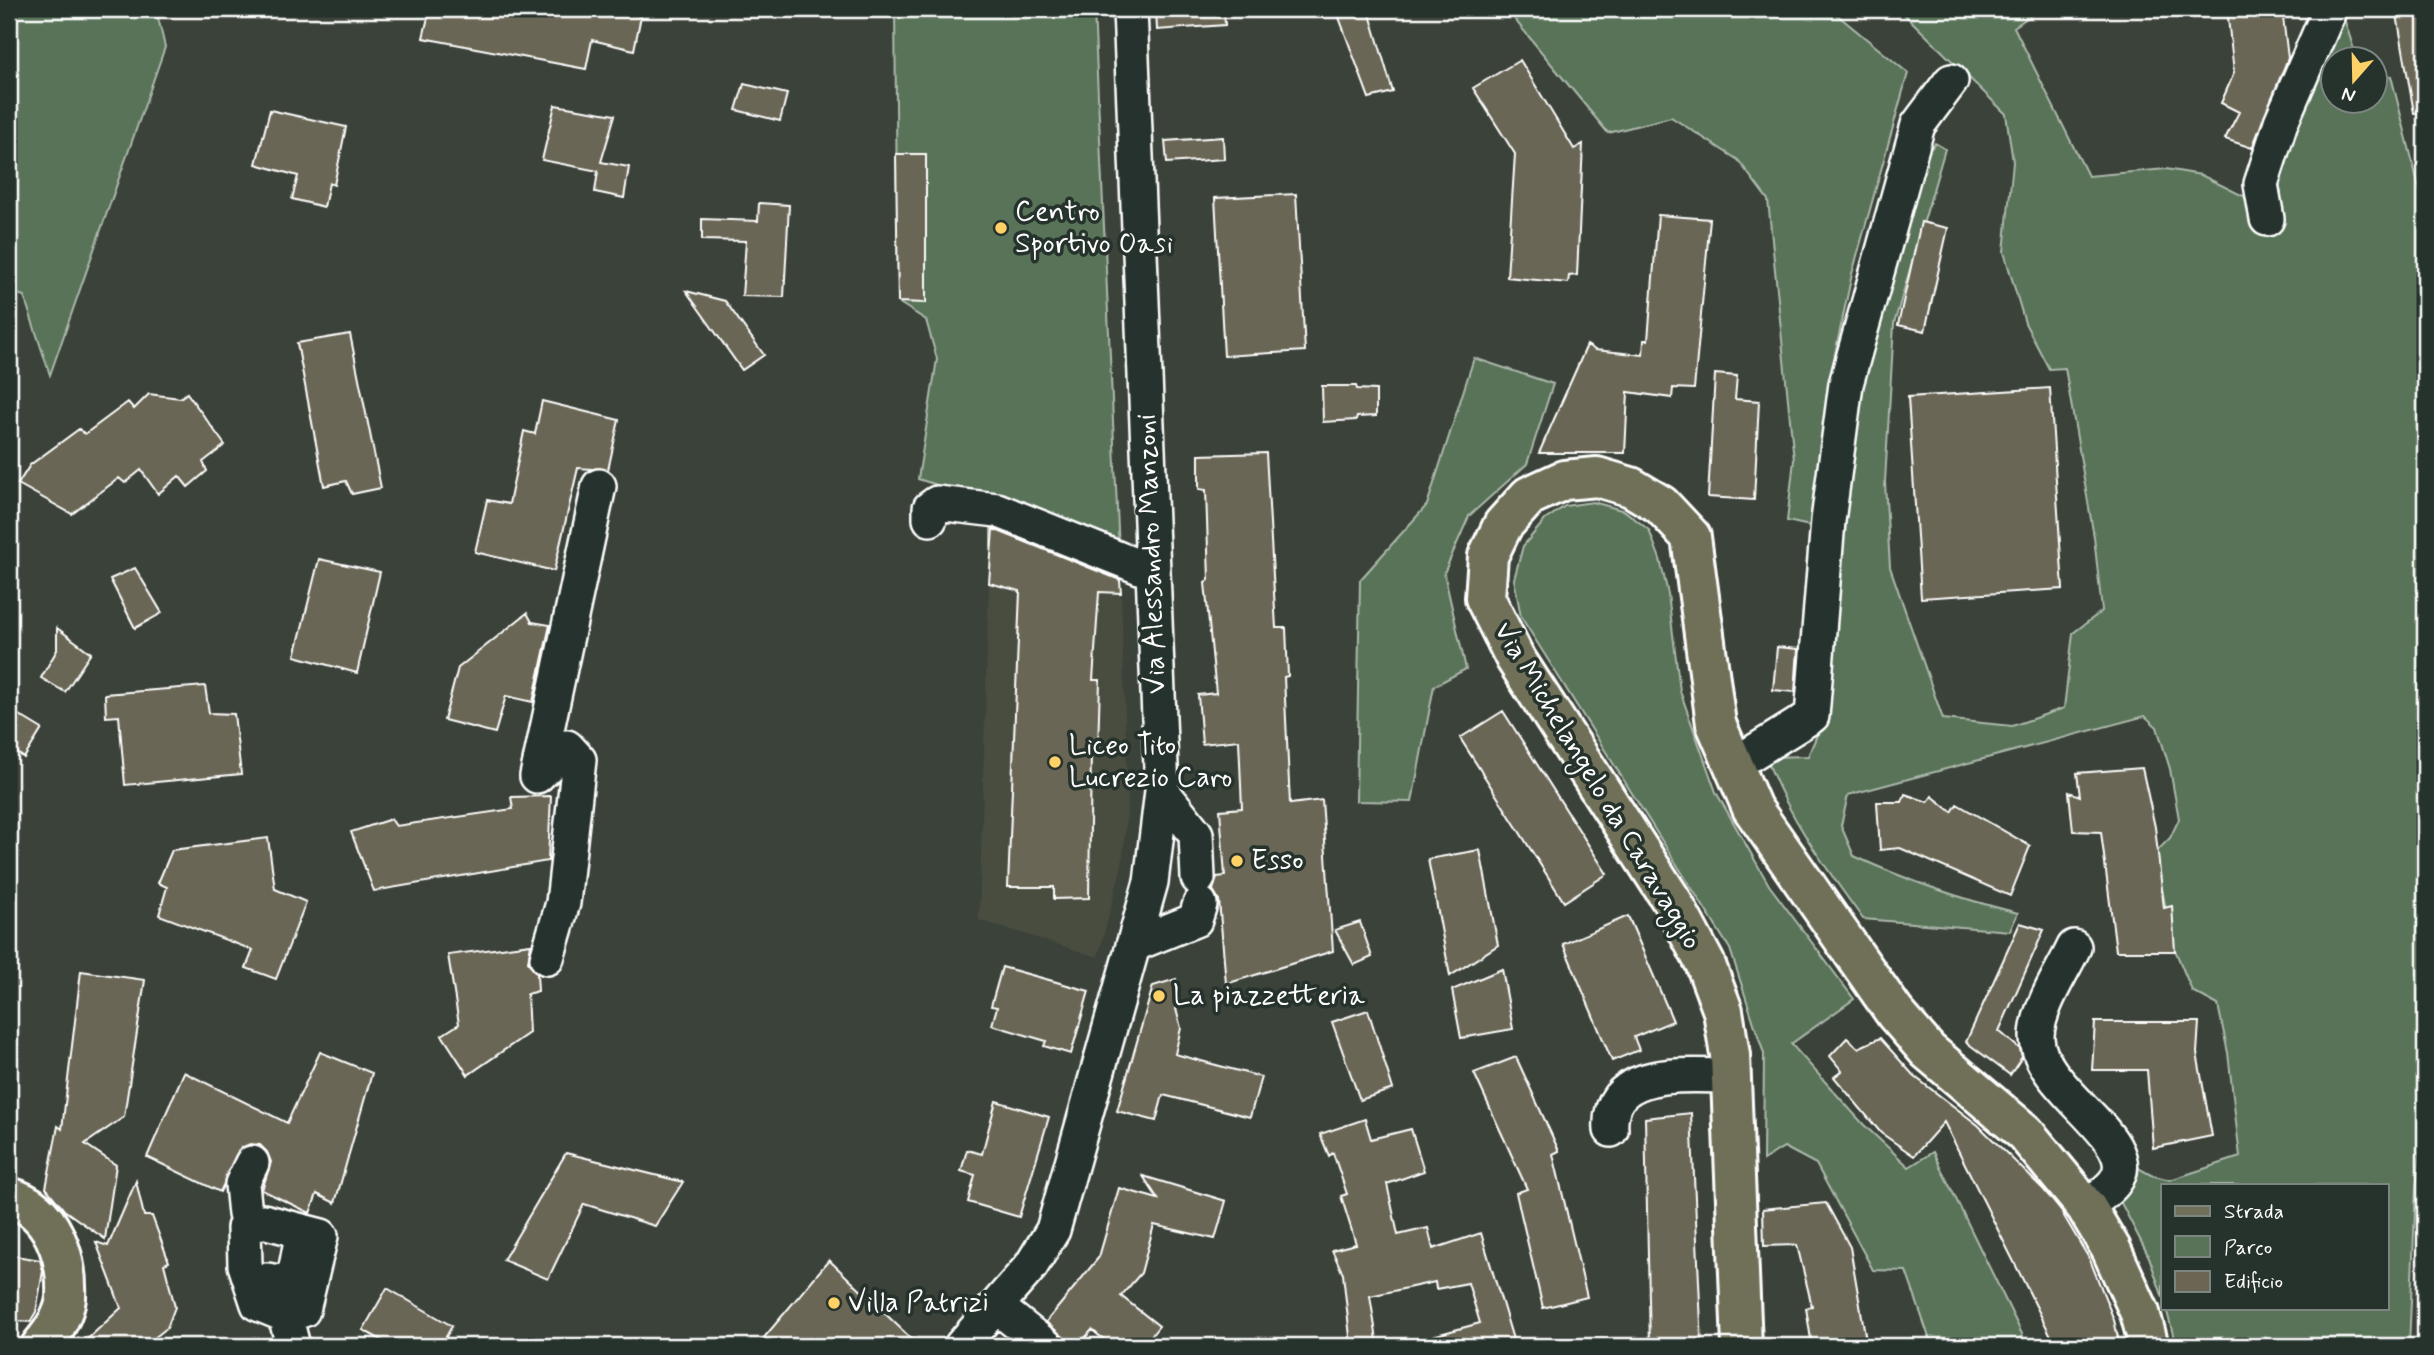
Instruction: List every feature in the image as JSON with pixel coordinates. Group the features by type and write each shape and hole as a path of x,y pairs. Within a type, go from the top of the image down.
{"main road":[{"name":"Via Michelangelo da Caravaggio","path":"1742,1346 1731,1076 1723,1011 1705,963 1672,901 1515,658 1485,598 1488,556 1503,525 1529,496 1564,480 1597,477 1631,487 1661,505 1691,537 1716,724 1752,808 1895,1013 1928,1051 2025,1133 2086,1207 2111,1249 2136,1303 2149,1346"},
{"path":"9,1197 35,1213 53,1231 63,1253 66,1300 54,1331 41,1346"}],"street":[{"name":"Via Alessandro Manzoni","path":"961,1346 1031,1266 1053,1230 1151,882 1162,791 1130,9"},
{"path":"2267,219 2261,184 2281,122 2330,9"},
{"path":"1733,765 1812,716 1828,521 1846,384 1917,125 1951,81"},
{"path":"547,958 563,903 579,760 567,747 537,776 599,486"},
{"path":"930,519 930,508 937,503 997,510 1152,572"},
{"path":"1133,945 1195,920 1199,891 1196,834 1162,791"},
{"path":"2074,947 2040,1019 2037,1037 2048,1073 2119,1149 2121,1167 2115,1182 2086,1207"},
{"path":"1611,1130 1610,1115 1618,1095 1637,1084 1665,1076 1731,1076"},
{"path":"245,1214 242,1184 252,1163"},
{"path":"262,1221 321,1236 303,1310 289,1331 257,1304 245,1265 244,1228 262,1221"},
{"path":"267,1280 283,1283 295,1273 303,1231"},
{"path":"996,1306 1046,1346"}],"shaded area":[{"name":"Liceo Tito Lucrezio Caro","path":"989,583 1098,604 1099,592 1121,593 1128,802 1122,865 1098,957 979,920"}],"green space":[{"path":"9,9 156,9 165,47 50,375 24,296 9,291"},
{"name":"Centro Sportivo Oasi","path":"895,9 1094,9 1120,573 991,546 991,502 918,479 937,359 926,320 898,302"},
{"path":"1506,9 1830,9 1908,73 1852,274 1832,368 1810,526 1787,521 1794,460 1768,200 1738,160 1671,117 1608,133"},
{"path":"1899,9 2040,9 2014,27 2088,176 2166,169 2201,175 2251,200 2318,58 2318,116 2388,116 2388,77 2391,76 2425,211 2425,1112 2416,1189 2409,1346 2176,1346 2167,1310 2388,1310 2388,1184 2161,1184 2161,1292 2149,1257 2119,1199 2131,1164 2151,1175 2170,1180 2240,1157 2228,1053 2218,1005 2192,991 2173,945 2155,853 2170,838 2179,819 2170,769 2157,727 2145,716 1848,795 1841,826 1854,856 1935,889 2018,913 2010,931 1863,919 1797,821 1766,757 1808,756 1827,712 1830,638 1852,446 1871,346 1920,164 1935,143 1945,149 1894,324 1885,482 1890,567 1943,719 2012,726 2064,708 2073,633 2102,611 2094,537 2065,368 2049,369 2025,323 2004,252 2013,162 2006,114"},
{"path":"2341,9 2353,46 2324,46"},
{"path":"1474,358 1553,384 1527,464 1469,516 1444,573 1466,669 1434,686 1412,802 1356,801 1360,580 1427,505"},
{"path":"1593,502 1625,511 1649,530 1660,559 1668,594 1680,691 1716,792 1769,885 1854,999 1791,1044 1864,1125 1909,1167 1933,1152 2023,1336 2010,1346 1932,1346 1906,1271 1873,1270 1816,1164 1784,1147 1763,1160 1764,1054 1730,949 1521,617 1514,579 1523,546 1545,520 1565,506"}],"building":[{"path":"430,9 609,9 641,16 634,50 592,40 586,69 423,38"},
{"path":"1156,9 1224,9 1225,25 1157,30"},
{"path":"2227,9 2282,9 2288,58 2252,148 2225,139 2239,112 2221,103 2234,73"},
{"path":"2396,9 2425,9 2425,112 2414,113"},
{"path":"1369,11 1393,92 1369,98 1337,12"},
{"path":"1520,60 1574,149 1583,144 1577,275 1569,276 1568,283 1507,277 1515,154 1473,88"},
{"path":"744,84 787,94 780,121 736,110"},
{"path":"555,105 615,115 601,162 629,167 624,198 595,192 598,171 542,160"},
{"path":"270,110 346,127 334,185 329,183 324,207 292,199 298,176 256,164"},
{"path":"1223,137 1224,159 1167,163 1165,141"},
{"path":"896,154 926,154 926,303 898,302"},
{"path":"1296,194 1305,351 1224,356 1215,198"},
{"path":"759,203 789,205 784,297 742,296 746,241 702,240 702,219 758,221"},
{"path":"1658,215 1710,219 1694,389 1673,388 1672,398 1628,392 1625,453 1539,453 1587,345 1595,350 1643,355 1644,340 1648,340"},
{"path":"1921,222 1948,228 1925,331 1898,325"},
{"path":"686,291 725,301 764,355 742,370"},
{"path":"350,334 381,488 352,494 346,481 324,486 297,343"},
{"path":"1715,374 1737,376 1735,399 1759,401 1754,500 1708,497"},
{"path":"1322,386 1356,386 1357,389 1376,390 1376,416 1323,422"},
{"path":"2050,388 2063,589 1921,598 1908,397"},
{"path":"187,393 225,445 203,462 207,471 188,487 179,476 158,494 141,470 125,483 119,478 72,514 18,484 30,465 79,429 85,434 128,402 134,409 149,394 180,398"},
{"path":"542,401 619,420 608,470 578,468 554,571 475,552 487,500 509,504 524,431 535,434"},
{"path":"1266,453 1276,628 1286,628 1288,676 1284,677 1290,804 1322,800 1333,951 1226,984 1219,900 1213,890 1217,877 1225,876 1220,810 1242,808 1239,740 1202,744 1198,695 1216,693 1205,583 1209,580 1206,490 1199,489 1199,455"},
{"path":"993,529 1120,580 1121,593 1099,592 1093,680 1100,680 1098,750 1091,750 1089,898 1054,899 1054,887 1008,887 1020,591 989,583"},
{"path":"319,559 380,572 357,673 295,656"},
{"path":"135,568 162,613 135,628 110,579"},
{"path":"527,613 532,622 550,625 533,702 506,696 495,733 444,720 458,668"},
{"path":"57,628 91,653 65,692 41,678 57,650"},
{"path":"1777,647 1798,649 1795,692 1773,690"},
{"path":"205,686 209,713 234,714 241,774 125,785 119,716 106,717 105,694"},
{"path":"9,709 42,729 24,758 9,746"},
{"path":"1503,711 1607,874 1564,902 1460,738"},
{"path":"2142,768 2155,827 2164,908 2172,906 2175,951 2116,951 2101,832 2073,831 2069,792 2080,796 2077,773"},
{"path":"1905,794 1928,802 1932,796 1952,812 1957,804 2030,846 2010,896 1900,848 1880,850 1877,802 1902,802"},
{"path":"551,796 548,861 374,891 351,832 391,819 396,826 513,809 511,797"},
{"path":"268,838 275,889 306,902 276,979 246,968 253,950 159,915 167,887 158,883 172,850"},
{"path":"1480,850 1498,945 1450,976 1428,859"},
{"path":"1628,916 1673,1021 1634,1037 1639,1050 1612,1061 1563,944"},
{"path":"1360,922 1372,957 1354,965 1335,930"},
{"path":"2020,923 2044,930 1999,1031 2020,1049 2022,1057 2010,1075 1966,1042"},
{"path":"531,944 528,962 537,974 538,991 527,994 529,1033 468,1075 442,1035 459,1024 448,955"},
{"path":"1002,967 1089,991 1071,1054 1044,1046 1046,1041 992,1025 997,1007 991,1006"},
{"path":"1502,969 1513,1029 1461,1038 1452,990"},
{"path":"81,971 145,980 124,1117 85,1144 116,1165 105,1239 64,1210 46,1188 58,1126 62,1129"},
{"path":"1176,979 1179,1007 1176,1009 1181,1028 1175,1054 1261,1077 1250,1117 1163,1095 1156,1121 1117,1111 1153,986"},
{"path":"1368,1010 1393,1089 1360,1100 1332,1022"},
{"path":"2095,1022 2199,1022 2197,1053 2212,1136 2153,1148 2147,1070 2092,1070"},
{"path":"1847,1038 1858,1048 1880,1038 1914,1076 1978,1125 2044,1190 2061,1211 2090,1260 2114,1320 2120,1346 2056,1346 1944,1122 1914,1156 1881,1133 1834,1077 1842,1071 1830,1056"},
{"path":"320,1052 372,1073 335,1203 317,1194 310,1213 262,1190 271,1162 260,1145 250,1144 241,1148 220,1192 147,1157 184,1072 287,1123"},
{"path":"1516,1057 1559,1151 1553,1154 1587,1297 1543,1308 1516,1193 1527,1189 1474,1073"},
{"path":"996,1101 1049,1117 1019,1217 968,1202 975,1175 961,1171 967,1150 982,1154"},
{"path":"1691,1113 1702,1346 1650,1346 1645,1118"},
{"path":"1365,1119 1371,1139 1411,1129 1424,1171 1387,1184 1398,1235 1428,1228 1433,1249 1481,1233 1515,1346 1419,1346 1418,1340 1480,1323 1468,1283 1436,1289 1435,1282 1370,1296 1378,1346 1351,1346 1343,1274 1332,1250 1356,1244 1341,1196 1347,1194 1333,1153 1329,1156 1320,1134"},
{"path":"566,1153 683,1182 655,1226 584,1204 548,1279 503,1260"},
{"path":"1143,1176 1226,1201 1215,1239 1154,1225 1141,1273 1121,1296 1159,1326 1143,1346 1112,1346 1092,1330 1078,1346 1074,1346 1046,1322 1099,1257 1119,1188 1158,1199"},
{"path":"136,1181 144,1216 152,1216 169,1262 164,1264 175,1307 167,1328 144,1346 80,1346 121,1308 96,1242 108,1246"},
{"path":"1826,1203 1850,1247 1867,1346 1812,1346 1806,1308 1812,1306 1797,1245 1764,1246 1763,1209"},
{"path":"9,1255 40,1260 43,1271 36,1312 30,1322 9,1320"},
{"name":"Villa Patrizi","path":"829,1260 919,1346 757,1346"},
{"path":"387,1288 452,1326 441,1346 392,1346 363,1330"}],"place":[{"name":"Centro Sportivo Oasi","path":"1001,228"},
{"name":"Liceo Tito Lucrezio Caro","path":"1055,762"},
{"name":"Esso","path":"1237,861"},
{"name":"La piazzetteria","path":"1159,996"},
{"name":"Villa Patrizi","path":"834,1303"}]}
